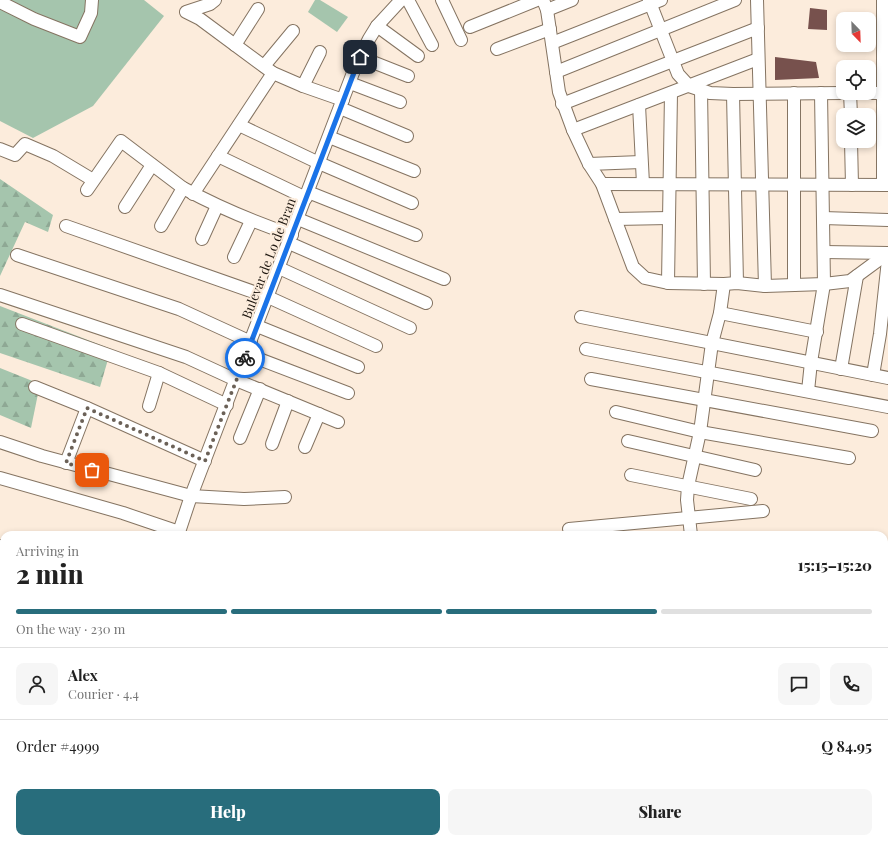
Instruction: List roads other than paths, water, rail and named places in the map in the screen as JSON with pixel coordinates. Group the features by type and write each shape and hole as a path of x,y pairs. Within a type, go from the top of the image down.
{"street":[{"path":"0,2 34,19 80,38 91,13 92,0"},
{"path":"215,0 210,4 186,12 200,19 269,69 407,136"},
{"name":"Bulevar de Lo de Bran","path":"180,531 191,496 360,57 377,26 401,0"},
{"path":"408,0 432,45"},
{"path":"442,0 461,40"},
{"path":"470,27 537,0"},
{"path":"572,0 545,5 562,104 589,164 602,184 633,267 645,278 668,283 736,283 765,286 824,284 850,281 888,253"},
{"path":"556,72 735,0"},
{"path":"757,0 765,286"},
{"path":"602,184 886,184 885,18 882,0"},
{"path":"552,43 654,1 661,30 672,60 678,74 689,86 710,93 836,93"},
{"path":"235,45 258,9"},
{"path":"377,26 418,56"},
{"path":"562,104 672,60 758,28"},
{"path":"497,49 550,29"},
{"path":"160,226 218,156 239,125 269,69 293,30"},
{"path":"303,86 320,52"},
{"path":"360,57 408,76"},
{"path":"573,130 758,59"},
{"path":"350,82 400,102"},
{"path":"701,90 704,284"},
{"path":"668,283 670,93"},
{"path":"794,93 794,285"},
{"path":"808,391 811,362 824,284 821,93"},
{"path":"733,94 736,283"},
{"path":"639,105 643,184"},
{"path":"239,125 319,163 412,203"},
{"path":"329,137 414,171"},
{"path":"87,190 121,141 188,191 217,206 426,303"},
{"path":"0,149 15,155 25,144 54,156 94,180"},
{"path":"851,148 852,184"},
{"path":"218,156 307,195 416,235"},
{"path":"589,164 642,162"},
{"path":"125,207 152,165"},
{"path":"202,239 217,206"},
{"path":"615,219 669,218"},
{"path":"823,218 888,220"},
{"path":"298,219 444,279"},
{"path":"234,257 251,221"},
{"path":"66,226 268,297 376,346"},
{"path":"824,252 888,253"},
{"path":"17,255 178,309 250,342"},
{"path":"873,375 884,335 888,260"},
{"path":"279,268 410,328"},
{"path":"841,369 857,276"},
{"path":"691,531 687,500 688,486 700,432 712,343 720,313 724,284"},
{"path":"0,295 186,357 236,380 338,422"},
{"path":"720,313 817,332"},
{"path":"580,317 888,378"},
{"path":"22,324 159,373 227,405"},
{"path":"257,326 358,367"},
{"path":"586,349 888,407"},
{"path":"246,354 348,393"},
{"path":"149,406 159,373"},
{"path":"591,379 872,431"},
{"path":"36,387 87,408 205,461"},
{"path":"240,438 260,389"},
{"path":"272,444 288,401"},
{"path":"66,463 87,408"},
{"path":"616,412 700,432 849,458"},
{"path":"305,447 319,414"},
{"path":"628,441 755,470"},
{"path":"0,442 66,463 191,496 244,499 285,497"},
{"path":"631,475 750,499"},
{"path":"0,478 123,513 171,531"},
{"path":"569,529 763,510"}]}
